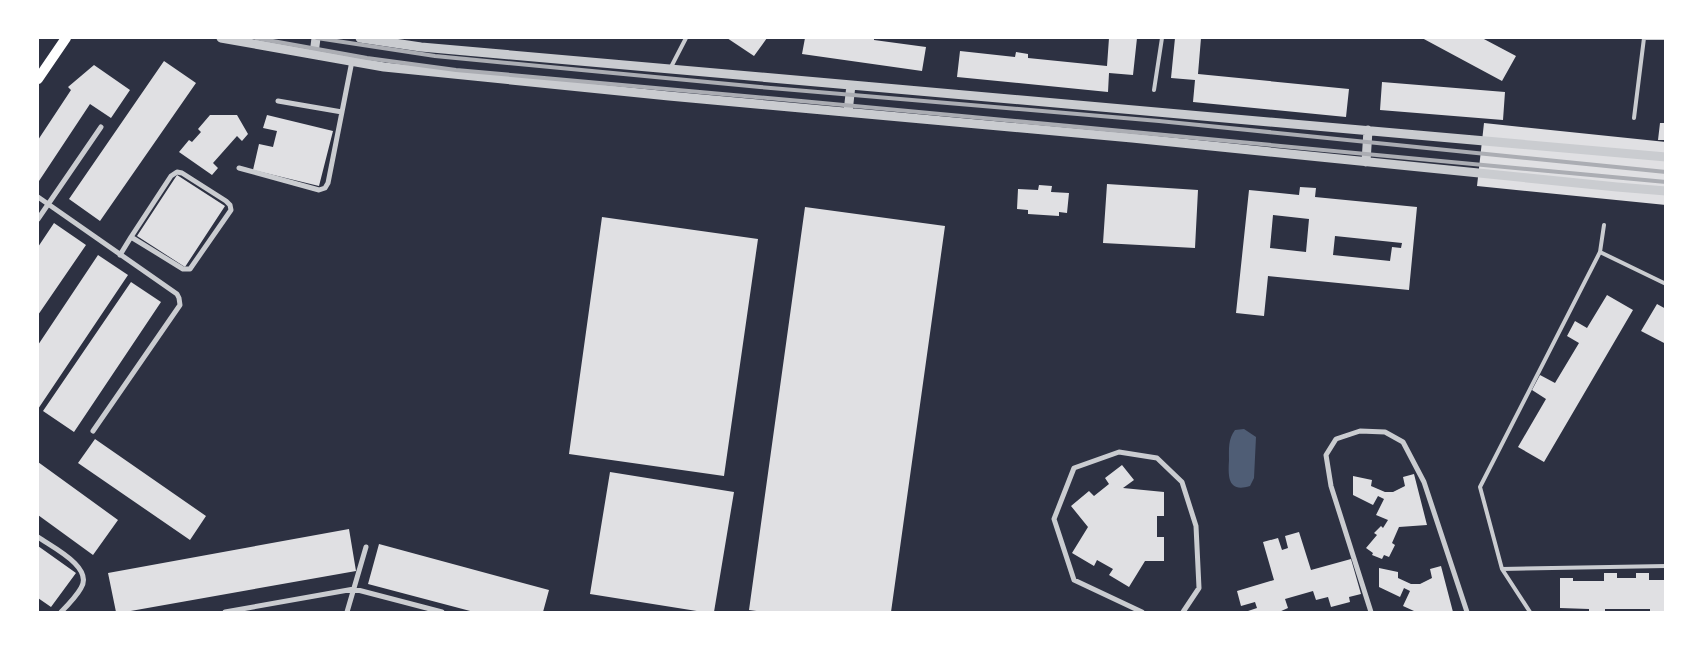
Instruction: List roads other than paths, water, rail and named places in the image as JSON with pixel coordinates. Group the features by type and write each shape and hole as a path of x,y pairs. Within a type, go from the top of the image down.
{"main road":[{"path":"38,79 66,38"}],"street":[{"path":"221,38 384,67 1666,191"},
{"path":"314,54 316,38"},
{"path":"360,38 421,47 1666,157"},
{"path":"239,168 319,190 325,188 328,183 352,61"},
{"path":"848,112 851,84"},
{"path":"278,101 342,112"},
{"path":"38,219 101,126"},
{"path":"1366,162 1368,130"},
{"path":"120,255 171,176 176,172 182,173 230,205 231,210 190,269 182,269 132,237"},
{"path":"38,197 177,294 179,298 180,305 93,431"},
{"path":"1370,612 1331,486 1326,455 1336,439 1360,431 1384,432 1403,442 1424,482 1468,612"},
{"path":"1142,612 1074,580 1054,519 1074,468 1119,452 1157,458 1182,482 1196,526 1199,588 1183,612"},
{"path":"38,537 82,570 84,577 82,587 61,612"},
{"path":"347,612 366,547"},
{"path":"225,612 354,589 442,612"}],"lane":[{"path":"670,68 686,38"},
{"path":"1154,90 1162,38"},
{"path":"1634,118 1644,38 1666,38"},
{"path":"1530,612 1502,569 1480,487 1600,252 1604,225"},
{"path":"1600,252 1666,284"},
{"path":"1502,569 1666,566"}],"water":[{"path":"1244,429 1256,437 1254,478 1250,486 1243,488 1233,485 1229,478 1229,444 1235,430"}],"railway":[{"path":"256,38 367,58 456,70 1666,182"},
{"path":"317,38 435,56 760,87 1159,121 1666,172"}]}
